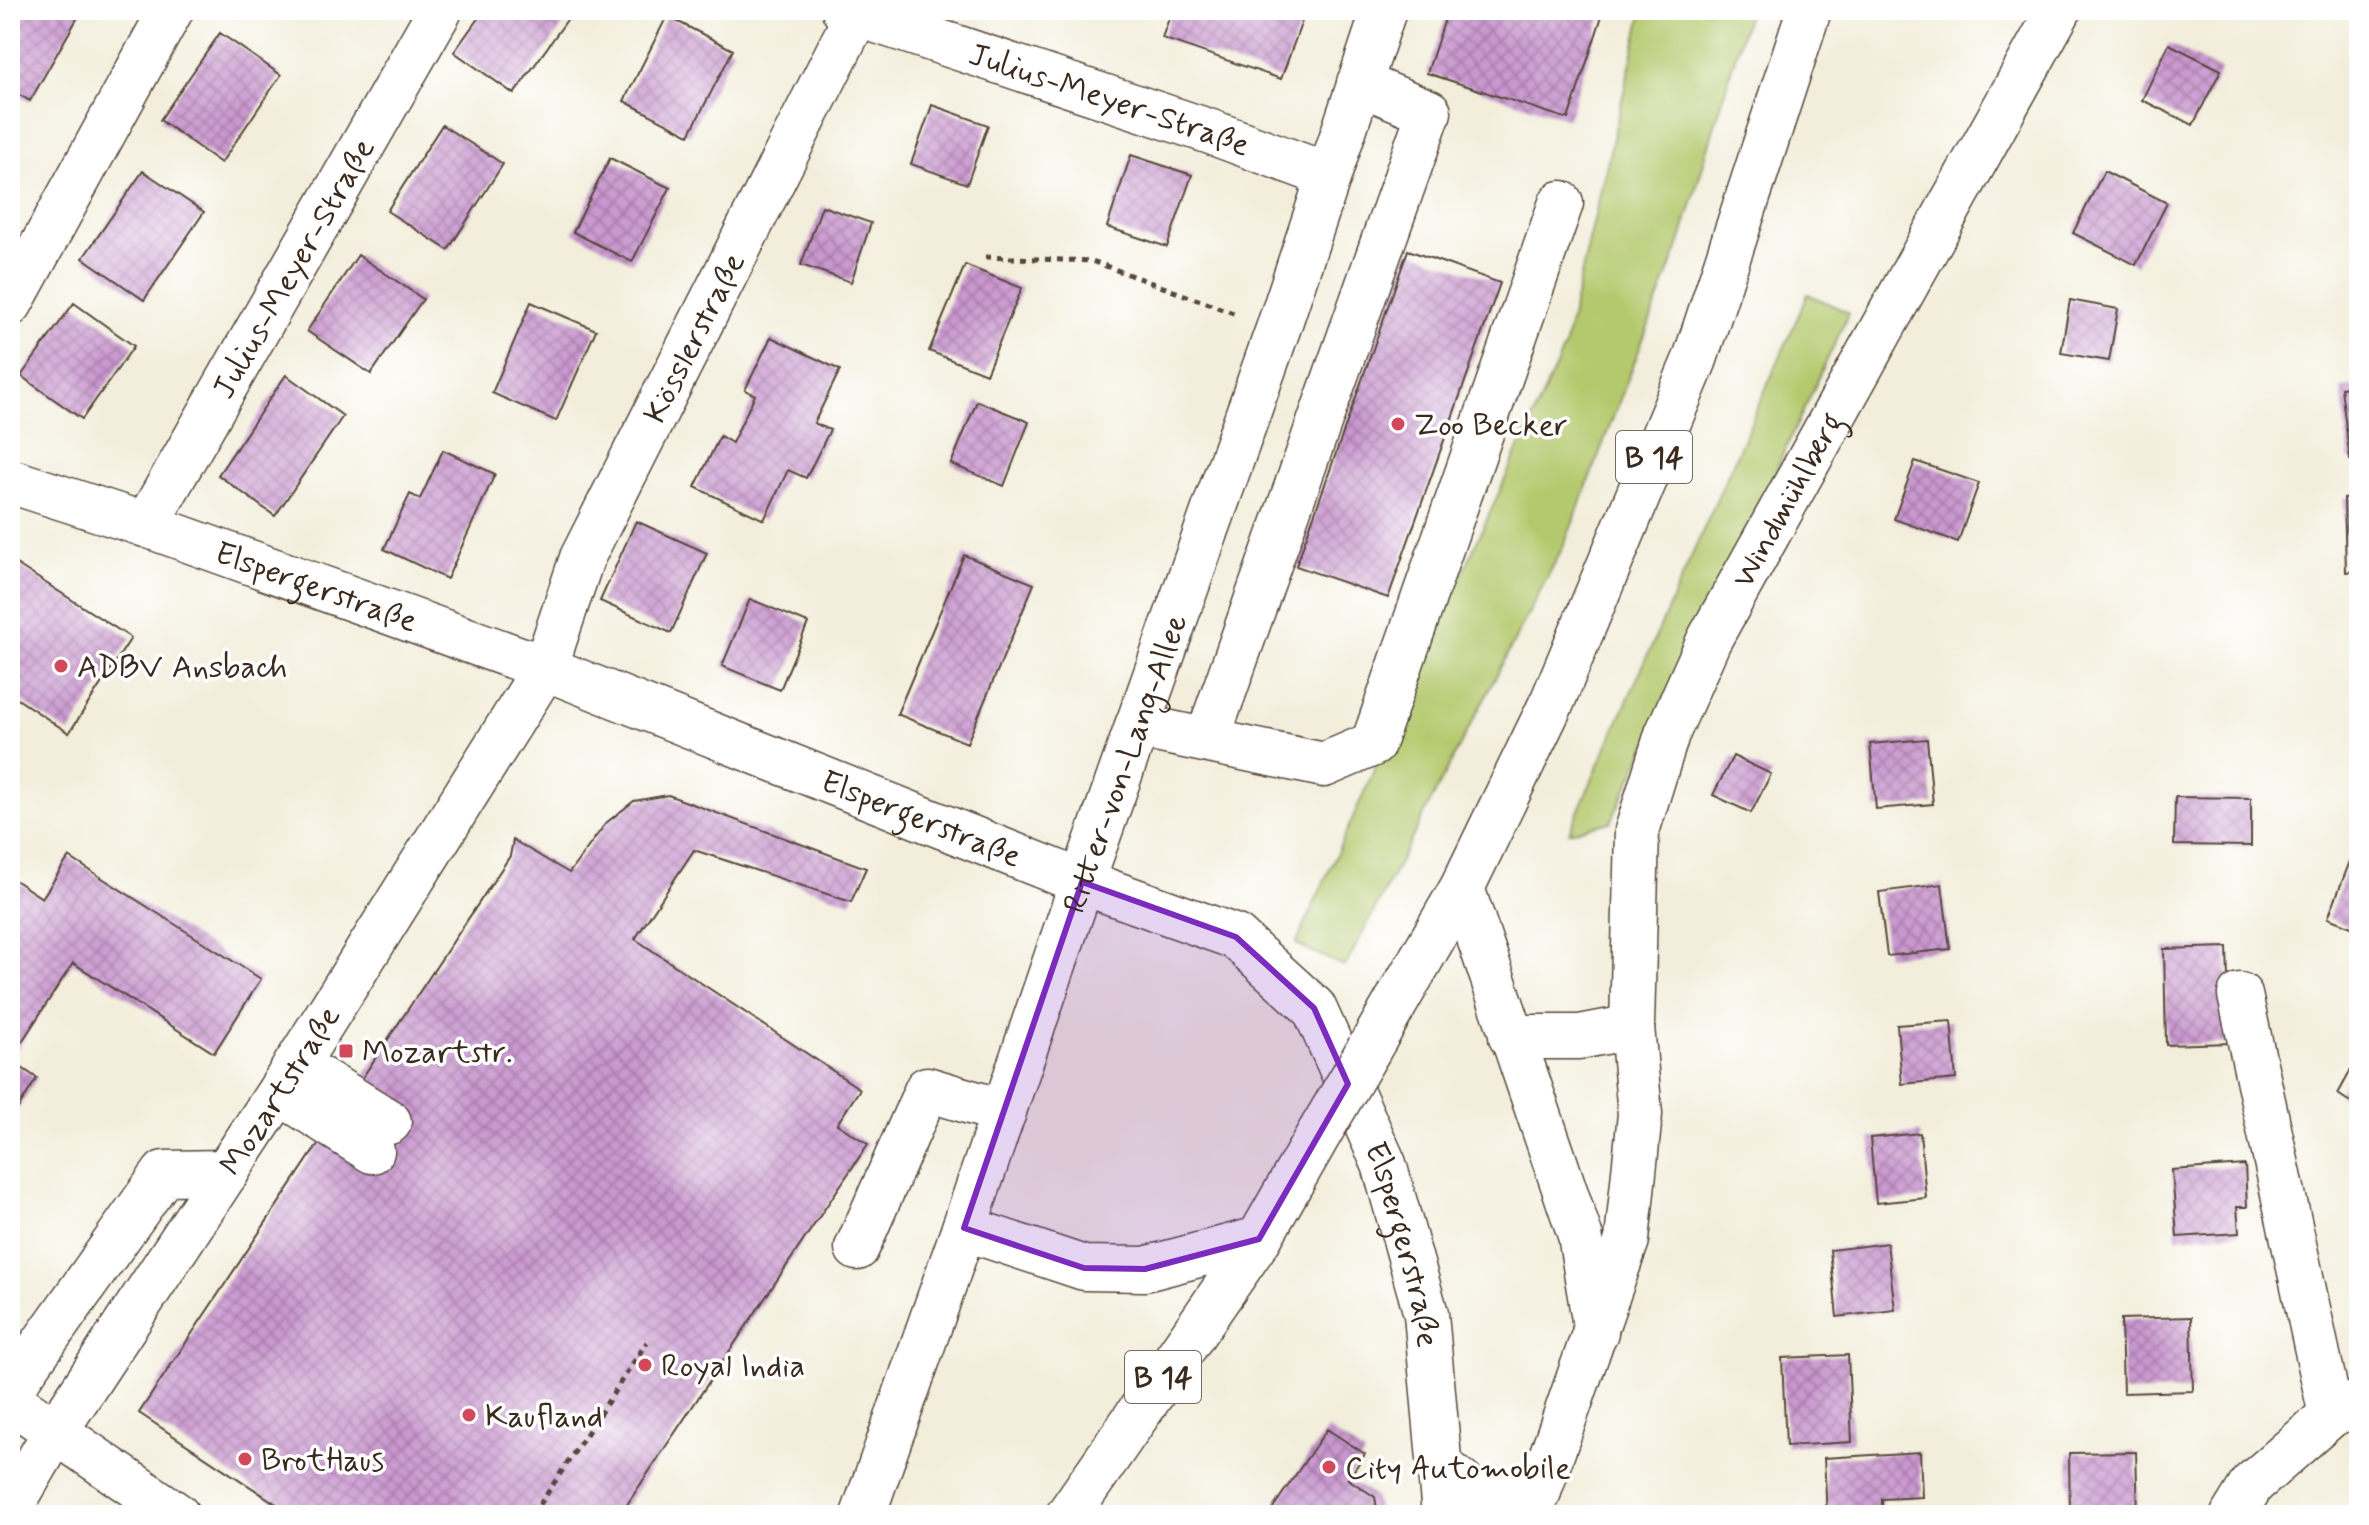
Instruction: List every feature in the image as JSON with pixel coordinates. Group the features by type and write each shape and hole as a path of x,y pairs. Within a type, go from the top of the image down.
{"street":[{"path":"10,304 171,10"},
{"name":"Julius-Meyer-Straße","path":"146,525 440,10"},
{"name":"Ritter-von-Lang-Allee","path":"863,1515 1278,329 1384,10"},
{"name":"B 14","path":"1068,1515 1259,1239 1462,888 1553,700 1695,359 1809,10"},
{"name":"Windmühlberg","path":"1531,1503 1596,1332 1627,1240 1640,1114 1632,1027 1637,831 1667,734 1709,640 2059,10"},
{"name":"Julius-Meyer-Straße","path":"850,12 1197,127 1327,175"},
{"name":"Kösslerstraße","path":"545,668 582,558 850,12"},
{"path":"1207,740 1429,112 1359,83"},
{"path":"1137,726 1324,765 1373,744 1561,203"},
{"name":"Elspergerstraße","path":"10,481 146,525 545,668 1082,882 1236,937 1314,1008 1384,1164 1426,1314 1444,1515"},
{"path":"1194,566 1260,590"},
{"name":"Mozartstraße","path":"10,1509 55,1432 288,1078 545,668"},
{"path":"1462,888 1580,1235 1596,1332"},
{"path":"2233,1515 2252,1484 2345,1408 2240,995"},
{"path":"1511,1037 1579,1037 1632,1027"},
{"path":"288,1078 380,1137"},
{"path":"857,1248 927,1089 1004,1112"},
{"path":"10,1390 164,1173 227,1172"},
{"path":"964,1228 1084,1268 1145,1269 1259,1239"},
{"path":"10,1400 177,1515"},
{"path":"1441,1466 1482,1500 1531,1503"}],"path":[{"path":"985,257 1092,261 1278,329"},
{"path":"533,1515 647,1342"}],"highlighted area":[{"path":"1082,882 1236,937 1314,1008 1348,1084 1259,1239 1145,1269 1084,1268 964,1228"}],"green space":[{"path":"1643,10 1749,10 1680,243 1565,543 1345,967 1296,944 1564,348"},
{"path":"1808,294 1849,313 1611,822 1569,832"}],"building":[{"path":"10,10 82,10 30,101 10,90"},
{"path":"484,10 560,10 569,17 514,94 454,52"},
{"path":"1172,10 1306,10 1281,79 1162,38"},
{"path":"1448,10 1604,10 1568,119 1427,73"},
{"path":"667,16 733,50 689,135 624,101"},
{"path":"220,33 281,75 221,163 160,120"},
{"path":"2169,44 2221,70 2193,125 2142,100"},
{"path":"932,105 988,125 967,184 911,164"},
{"path":"442,125 503,164 448,250 387,211"},
{"path":"1131,155 1192,175 1167,247 1107,227"},
{"path":"610,158 670,188 632,262 573,232"},
{"path":"143,171 204,212 144,300 83,258"},
{"path":"2104,171 2167,203 2136,265 2073,233"},
{"path":"822,206 871,223 851,282 801,265"},
{"name":"Zoo Becker","path":"1408,250 1500,283 1388,598 1296,566"},
{"path":"358,255 423,299 371,374 307,331"},
{"path":"965,265 1022,288 986,374 929,351"},
{"path":"2070,300 2118,309 2109,361 2061,353"},
{"path":"531,302 596,330 556,421 492,393"},
{"path":"74,303 134,346 82,419 21,376"},
{"path":"771,337 840,370 814,423 830,430 806,478 788,470 764,520 695,487 720,436 732,443 755,395 745,390"},
{"path":"286,375 343,416 275,516 218,475"},
{"path":"2359,386 2359,459 2350,460 2341,388"},
{"path":"977,401 1029,422 1004,486 951,464"},
{"path":"443,450 495,474 447,579 384,549 410,494 420,499"},
{"path":"1915,461 1979,483 1958,542 1894,519"},
{"path":"2359,497 2359,571 2346,572 2344,498"},
{"path":"636,521 707,553 671,633 600,601"},
{"path":"964,555 1034,584 967,743 897,714"},
{"name":"ADBV Ansbach","path":"10,560 131,638 69,733 10,694"},
{"path":"750,599 808,623 780,690 722,666"},
{"path":"1927,739 1933,804 1876,809 1870,744"},
{"path":"1733,756 1771,774 1751,813 1713,795"},
{"path":"668,795 866,868 851,902 694,850 635,939 860,1089 837,1124 868,1144 620,1515 293,1515 139,1413 510,856 513,840 569,873 606,823 634,801"},
{"path":"2175,797 2251,798 2251,846 2174,845"},
{"path":"2354,851 2359,853 2359,930 2328,918"},
{"path":"69,857 261,979 214,1053 73,963 10,1060 10,877 42,898"},
{"path":"1942,884 1950,949 1887,956 1879,892"},
{"path":"2227,947 2230,1043 2166,1045 2164,949"},
{"path":"1951,1021 1956,1079 1902,1084 1897,1025"},
{"path":"2359,1055 2359,1108 2338,1094"},
{"path":"10,1060 37,1078 10,1121"},
{"path":"1920,1133 1926,1198 1876,1203 1870,1138"},
{"path":"2245,1165 2247,1207 2237,1207 2239,1233 2177,1237 2172,1170"},
{"path":"1887,1243 1895,1310 1837,1317 1830,1250"},
{"path":"2191,1317 2193,1391 2123,1393 2121,1319"},
{"path":"1848,1355 1852,1442 1786,1446 1782,1358"},
{"name":"City Automobile","path":"1327,1429 1365,1454 1348,1479 1375,1497 1378,1515 1268,1515"},
{"path":"1920,1452 1922,1497 1882,1499 1882,1515 1827,1515 1824,1458"},
{"path":"2136,1452 2138,1514 2070,1515 2069,1453"}],"place":[{"name":"Zoo Becker","path":"1398,424"},
{"name":"ADBV Ansbach","path":"61,666"},
{"name":"Mozartstr.","path":"346,1051"},
{"name":"Royal India","path":"645,1365"},
{"name":"Kaufland","path":"469,1415"},
{"name":"BrotHaus","path":"245,1459"},
{"name":"City Automobile","path":"1329,1467"}]}
